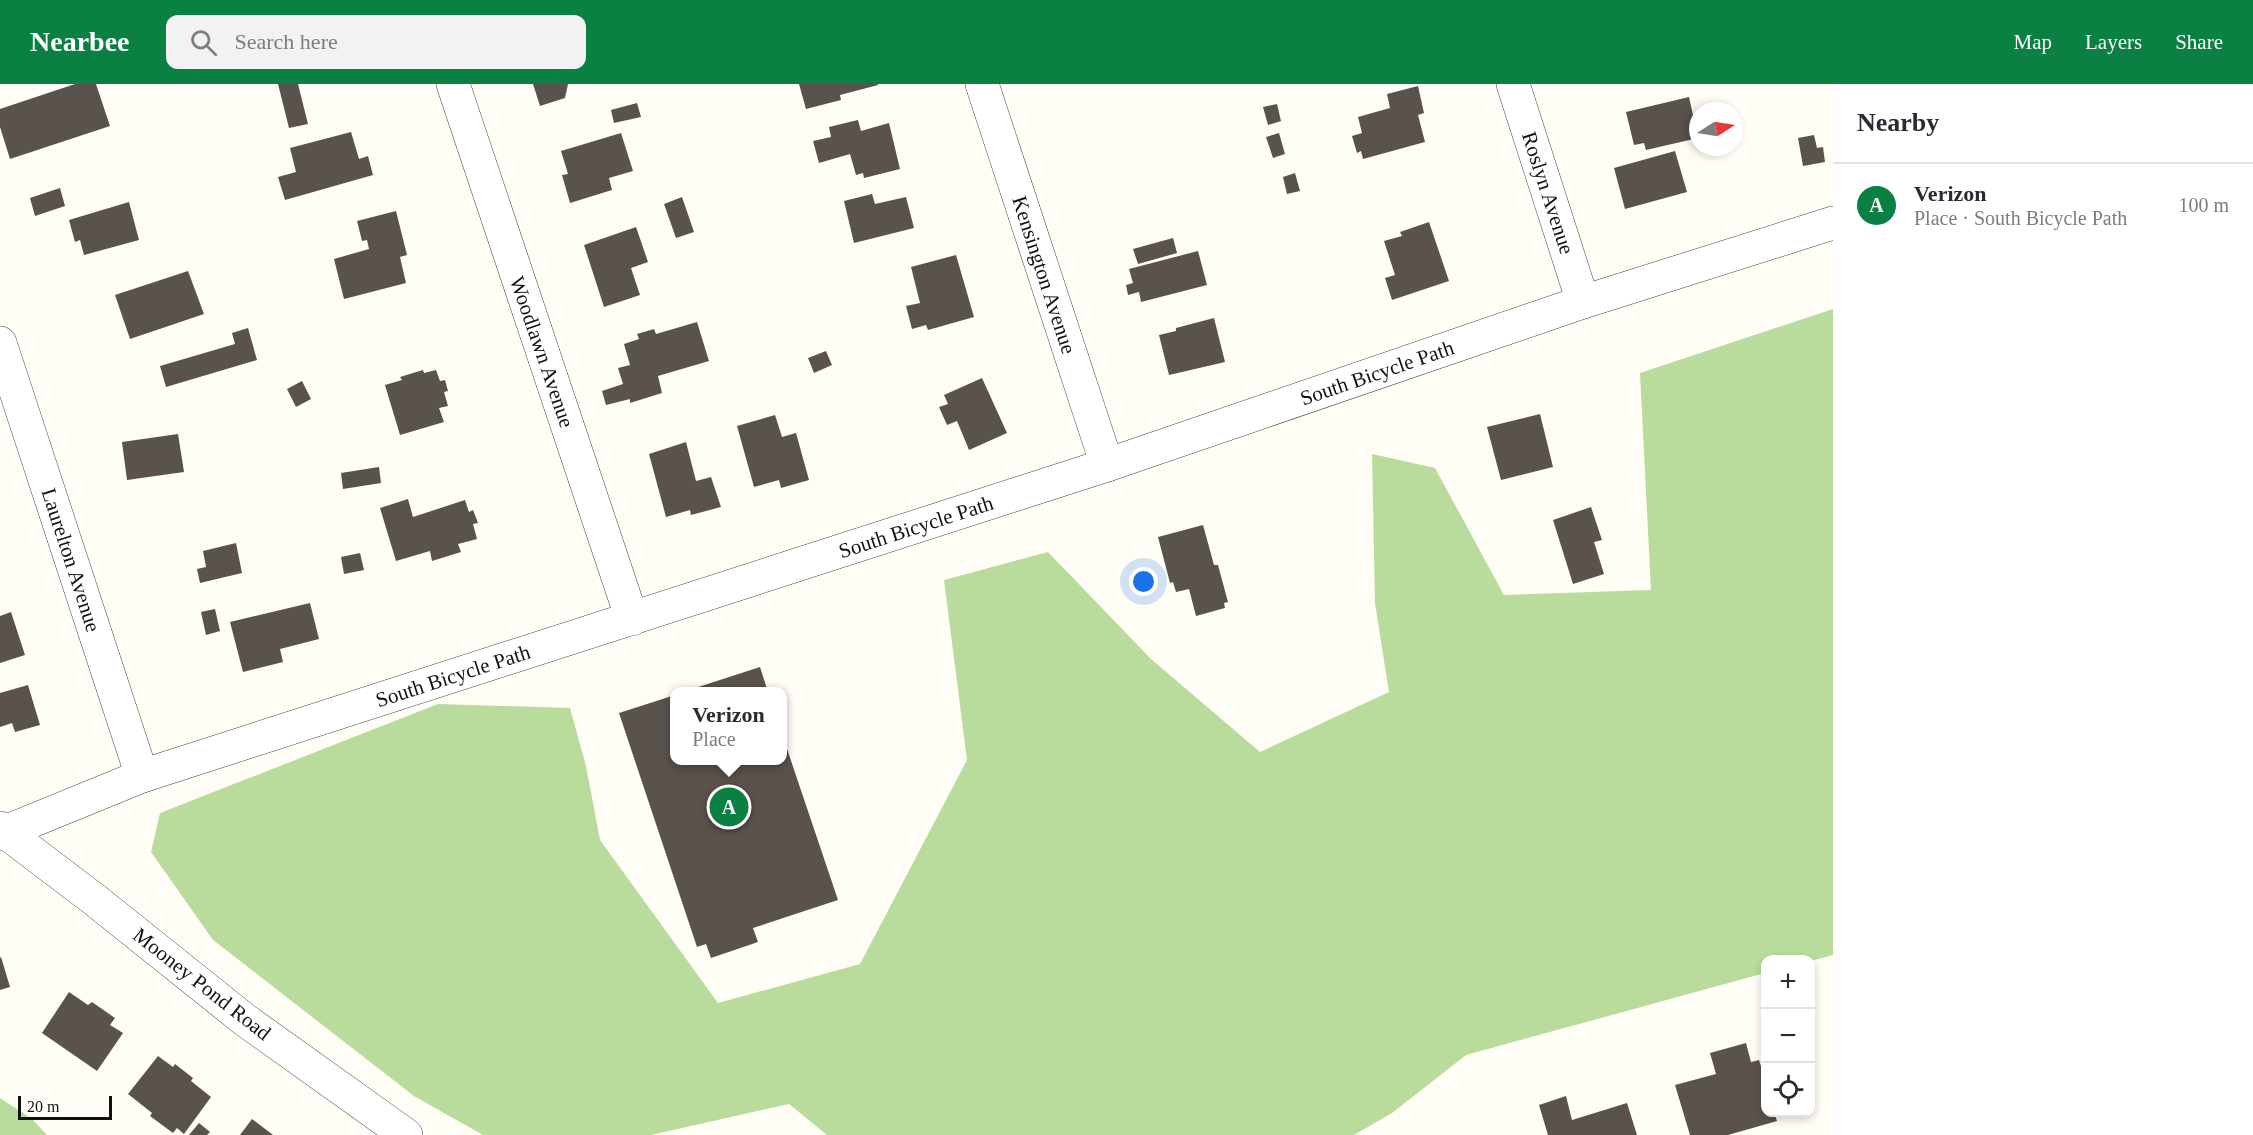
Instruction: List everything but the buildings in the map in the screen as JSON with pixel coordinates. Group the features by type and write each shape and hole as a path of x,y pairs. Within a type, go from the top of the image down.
{"street":[{"name":"Woodlawn Avenue","path":"453,84 632,619"},
{"name":"Kensington Avenue","path":"982,84 1107,465"},
{"name":"Roslyn Avenue","path":"1513,84 1583,302"},
{"name":"South Bicycle Path","path":"2,832 141,776 1107,465 1583,302 1833,223"},
{"name":"Laurelton Avenue","path":"0,343 141,776"},
{"name":"Mooney Pond Road","path":"2,832 95,900 246,1020 400,1133"}],"green space":[{"path":"1833,309 1833,955 1815,960 1815,955 1761,955 1761,974 1466,1055 1392,1113 1354,1135 827,1135 789,1104 651,1135 483,1135 414,1096 213,940 151,852 160,813 438,704 570,708 586,766 600,840 718,1003 860,964 967,760 944,580 1048,552 1151,659 1260,752 1389,692 1375,603 1372,454 1435,468 1504,595 1651,590 1640,373"},
{"path":"0,1098 32,1119 47,1135 0,1135"}],"place":[{"name":"Verizon","path":"729,807"}]}
